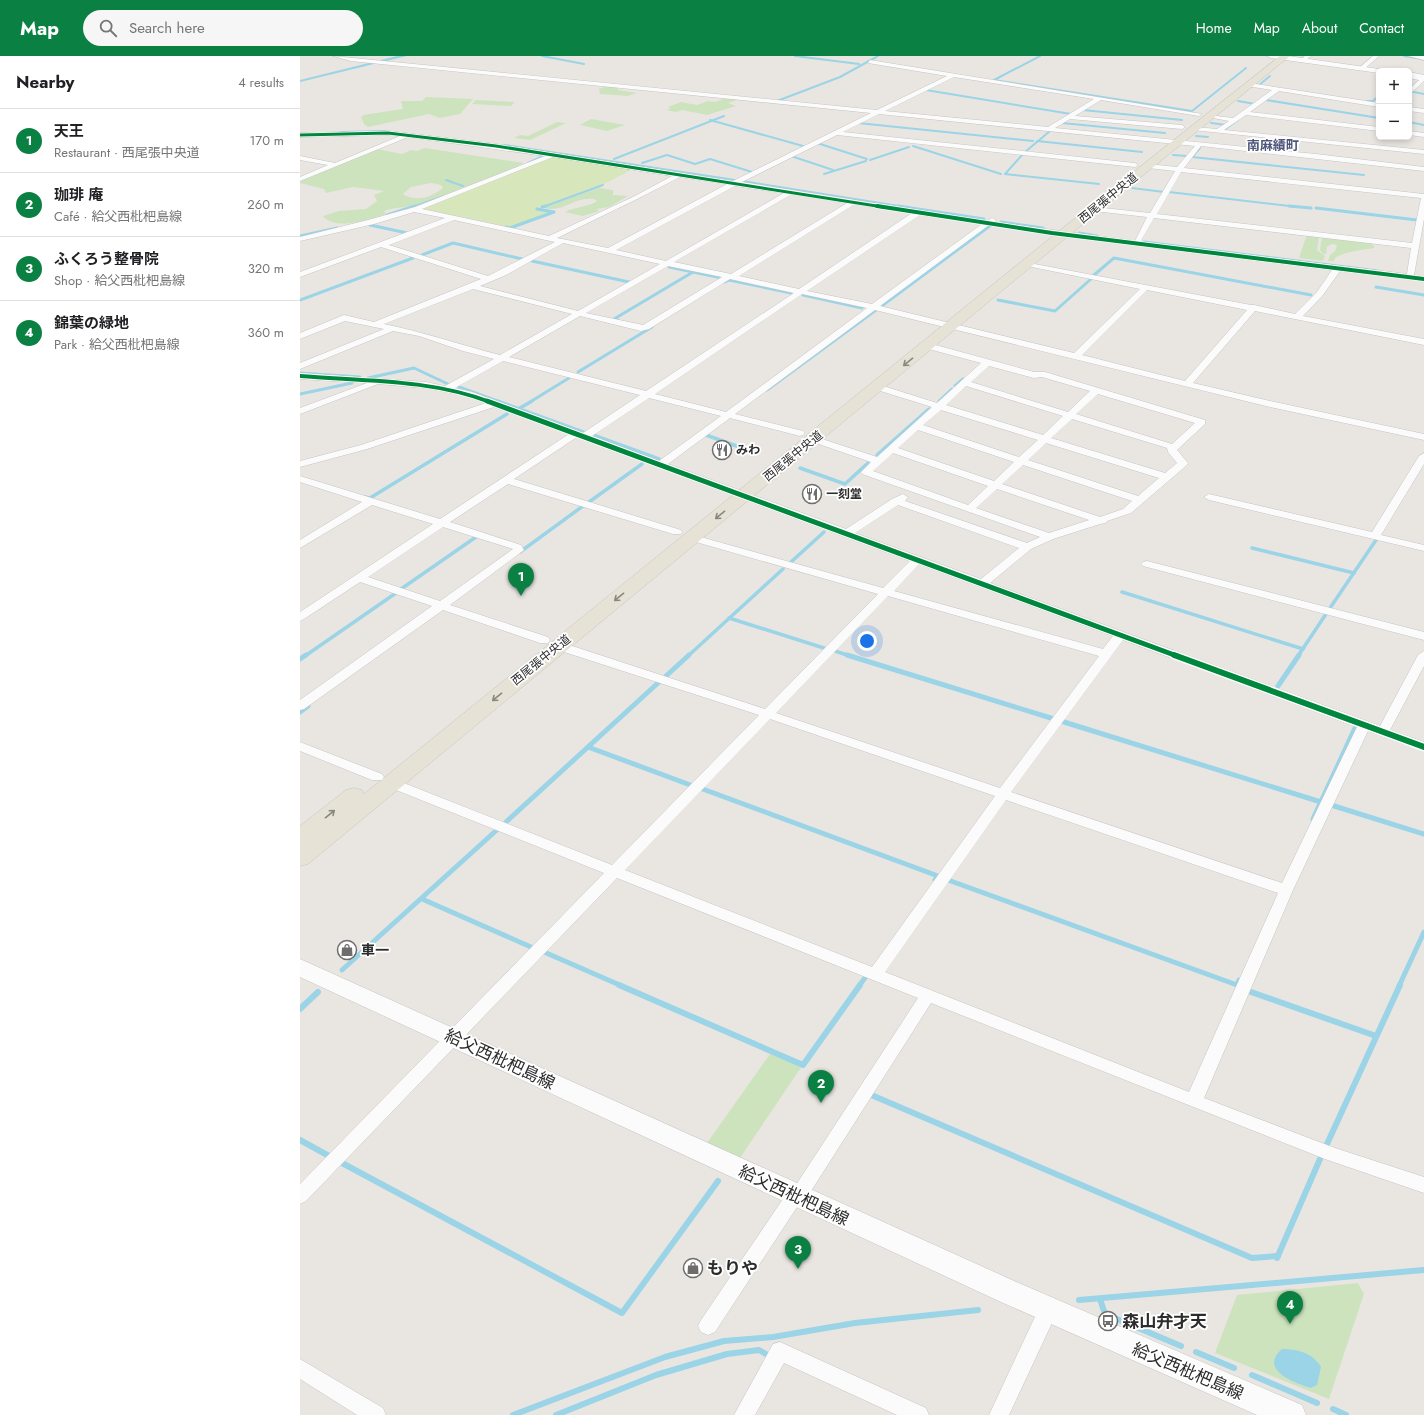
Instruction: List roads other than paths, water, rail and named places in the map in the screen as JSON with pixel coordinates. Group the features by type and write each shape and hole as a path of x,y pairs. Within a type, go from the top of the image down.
{"main road":[{"path":"1277,56 1305,58 1376,71"},
{"name":"西尾張中央道","path":"1188,128 1250,85 1277,56"},
{"name":"西尾張中央道","path":"300,838 384,780 559,646 745,495 807,436 1277,56"},
{"path":"1412,76 1424,78"},
{"name":"西尾張中央道","path":"300,858 384,780 544,640 729,491 877,387 928,346 946,324 1027,264 1060,231 1094,209 1142,166"},
{"name":"給父西枇杷島線","path":"300,967 1048,1310 1291,1415"}],"street":[{"path":"336,56 1049,129 1188,128 1235,120"},
{"path":"1361,69 1376,56"},
{"path":"1411,56 1424,58"},
{"path":"870,62 1100,98 1188,128 1201,144 1424,169"},
{"path":"609,251 740,180 953,75"},
{"path":"1412,91 1424,78"},
{"path":"1250,85 1376,103"},
{"path":"1138,240 1179,169 1201,144 1278,89"},
{"path":"1049,129 1100,98"},
{"path":"1412,109 1424,111"},
{"path":"1245,113 1376,129"},
{"path":"1070,117 1424,152"},
{"path":"302,135 378,130 508,144 1060,231 1338,268 1411,276 1424,275"},
{"path":"302,135 375,132 408,136 444,137 680,174 740,180 791,192 918,212 991,221"},
{"path":"834,133 1179,169 1424,197 1422,219 1411,276"},
{"path":"1412,133 1424,135"},
{"path":"300,179 408,136"},
{"path":"300,239 372,222 412,209 465,190 553,154"},
{"path":"300,158 337,165"},
{"path":"550,238 636,198 680,174"},
{"path":"447,389 791,192"},
{"path":"472,286 578,314 641,328 646,327 854,202"},
{"path":"412,209 873,307 1270,404 1424,437"},
{"path":"1094,209 1416,246"},
{"path":"300,617 506,480 647,395 918,212"},
{"path":"300,275 453,218"},
{"path":"660,465 991,221"},
{"path":"1060,231 1138,240 1411,276 1424,279"},
{"path":"373,325 442,300 488,279 562,241"},
{"path":"382,245 488,279"},
{"path":"1027,264 1254,307 1424,342"},
{"path":"1298,316 1325,288 1338,268"},
{"path":"1076,356 1146,287"},
{"path":"1188,383 1254,307"},
{"path":"300,336 344,318 421,334 466,349 500,358 807,436 878,461"},
{"path":"300,366 393,328"},
{"path":"928,346 1034,375 1042,374 1202,422 1170,450 1183,463 1127,511 1102,521 1049,537 1027,547 982,584"},
{"path":"988,362 866,472 1049,537"},
{"path":"300,376 447,389 493,404 729,491 745,495 846,534 1424,747"},
{"path":"300,411 379,382"},
{"path":"965,383 1173,447"},
{"path":"877,387 1167,477"},
{"path":"969,508 1096,391"},
{"path":"300,464 332,454 364,447 493,404"},
{"path":"916,426 1139,500"},
{"path":"891,449 1102,521"},
{"path":"1374,537 1424,456"},
{"path":"300,479 516,547 519,550 300,706"},
{"path":"506,480 677,532"},
{"path":"846,534 914,489"},
{"path":"1209,497 1424,548"},
{"path":"896,501 1027,547"},
{"path":"300,545 371,502"},
{"path":"692,538 1106,654"},
{"path":"300,1196 918,560"},
{"path":"1147,564 1424,636"},
{"path":"359,578 544,640"},
{"path":"875,975 1003,794 1120,635"},
{"path":"559,646 767,714 1286,890"},
{"path":"1383,732 1424,656"},
{"path":"1194,1101 1286,890 1364,725"},
{"path":"300,746 1194,1101 1331,1154 1424,1185"},
{"path":"708,1326 797,1196 928,995"},
{"path":"999,1415 1048,1310"},
{"path":"744,1415 780,1351 919,1415"},
{"path":"300,1368 376,1415"}],"water":[{"path":"397,56 407,56 300,82 300,80"},
{"path":"1282,1349 1299,1351 1309,1355 1318,1362 1321,1367 1317,1385 1311,1388 1296,1383 1288,1379 1276,1369 1274,1363 1276,1356"}],"waterway":[{"path":"542,56 584,64"},
{"path":"795,56 859,64"},
{"path":"777,101 840,77 878,56"},
{"path":"1040,56 994,80 1192,111 1246,68"},
{"path":"1404,56 1424,59"},
{"path":"1262,86 1259,85 1270,76"},
{"path":"926,90 1071,114"},
{"path":"1412,92 1424,94"},
{"path":"1367,101 1373,101 1376,98"},
{"path":"1266,100 1376,118"},
{"path":"1238,101 1255,104"},
{"path":"1083,110 1182,120"},
{"path":"712,121 724,116"},
{"path":"1223,131 1239,119"},
{"path":"614,159 712,121"},
{"path":"712,121 803,146"},
{"path":"858,123 1033,141"},
{"path":"1062,123 1165,133"},
{"path":"1211,123 1226,125"},
{"path":"1412,123 1424,125"},
{"path":"341,132 385,131"},
{"path":"1038,141 1050,131 1054,131"},
{"path":"1196,136 1208,137"},
{"path":"1025,152 1038,141"},
{"path":"1038,141 1142,152"},
{"path":"817,143 867,159"},
{"path":"505,145 735,180"},
{"path":"913,146 1001,174"},
{"path":"870,160 909,147"},
{"path":"1200,148 1192,157 1364,175"},
{"path":"1023,154 1005,174 1099,184"},
{"path":"528,163 545,155"},
{"path":"642,163 667,155 695,164 710,159 752,172"},
{"path":"1173,155 1187,156"},
{"path":"791,156 833,170"},
{"path":"824,174 866,161"},
{"path":"446,180 463,186"},
{"path":"742,181 905,207"},
{"path":"545,206 603,185"},
{"path":"1132,188 1164,192"},
{"path":"1169,192 1291,206"},
{"path":"414,206 444,196"},
{"path":"387,215 414,206"},
{"path":"898,206 984,219"},
{"path":"1291,206 1311,208"},
{"path":"1291,206 1298,207"},
{"path":"1316,208 1417,220"},
{"path":"506,227 510,228 554,212 537,209"},
{"path":"1001,222 1043,228"},
{"path":"370,225 407,233 403,234"},
{"path":"883,305 991,225"},
{"path":"300,236 337,228"},
{"path":"1079,233 1097,236"},
{"path":"1144,242 1378,271"},
{"path":"422,255 453,243 522,259"},
{"path":"300,300 413,258"},
{"path":"1094,275 1114,258 1311,295"},
{"path":"532,261 629,282"},
{"path":"669,267 722,278"},
{"path":"618,320 614,319 693,272"},
{"path":"998,300 1055,311 1091,279"},
{"path":"724,282 729,280 791,293"},
{"path":"1376,287 1424,295"},
{"path":"803,295 862,308"},
{"path":"767,390 876,310"},
{"path":"578,372 652,327"},
{"path":"368,378 414,368 448,384"},
{"path":"300,373 360,377"},
{"path":"530,402 569,378"},
{"path":"955,386 963,379"},
{"path":"300,394 352,383"},
{"path":"459,387 500,402"},
{"path":"939,401 952,389"},
{"path":"497,401 583,432"},
{"path":"520,408 532,401"},
{"path":"877,455 929,409"},
{"path":"365,497 370,498 507,414"},
{"path":"593,435 659,459"},
{"path":"706,435 756,453"},
{"path":"800,468 845,484 868,463"},
{"path":"589,502 642,464"},
{"path":"520,552 583,506"},
{"path":"791,562 824,532"},
{"path":"401,589 476,537"},
{"path":"1354,573 1376,540"},
{"path":"1252,548 1354,573"},
{"path":"729,618 783,569"},
{"path":"1330,608 1354,573"},
{"path":"1122,592 1303,649"},
{"path":"305,656 396,593"},
{"path":"1303,649 1326,614"},
{"path":"688,656 729,618"},
{"path":"729,618 827,649"},
{"path":"1298,656 1303,649"},
{"path":"835,651 847,655"},
{"path":"300,659 306,655"},
{"path":"666,676 689,655"},
{"path":"847,655 1054,719"},
{"path":"1278,686 1299,655"},
{"path":"506,822 659,682"},
{"path":"300,712 308,706"},
{"path":"1064,722 1321,802"},
{"path":"1321,802 1355,728"},
{"path":"588,747 693,786"},
{"path":"700,788 938,876 935,880"},
{"path":"1313,819 1321,802"},
{"path":"1331,805 1424,834"},
{"path":"342,970 499,828"},
{"path":"948,880 1237,985 1239,980"},
{"path":"422,899 531,947"},
{"path":"1399,986 1424,932"},
{"path":"544,952 622,986"},
{"path":"859,986 867,975"},
{"path":"619,985 803,1065 860,985"},
{"path":"1327,1144 1400,985"},
{"path":"300,1009 318,992"},
{"path":"1251,992 1376,1036"},
{"path":"869,1094 1252,1258 1278,1256"},
{"path":"300,1140 329,1156"},
{"path":"1278,1256 1320,1159"},
{"path":"342,1163 622,1313 718,1181"},
{"path":"1079,1300 1424,1270"},
{"path":"1100,1299 1105,1314 1181,1346"},
{"path":"513,1415 665,1357 724,1341 773,1337 855,1323 978,1310"},
{"path":"556,1415 656,1375 727,1354 759,1350 766,1354"},
{"path":"1196,1352 1234,1368"},
{"path":"1252,1375 1317,1403"},
{"path":"1333,1409 1346,1415"}],"place":[{"name":"みわ","path":"722,450"},
{"name":"一刻堂","path":"812,494"},
{"name":"天王","path":"521,596"},
{"name":"車一","path":"347,950"},
{"name":"珈琲 庵","path":"821,1103"},
{"name":"もりや","path":"693,1268"},
{"name":"ふくろう整骨院","path":"798,1269"},
{"name":"森山弁才天","path":"1108,1321"},
{"name":"錦葉の緑地","path":"1290,1324"}],"district":[{"name":"南麻績町","path":"1273,145"}]}
